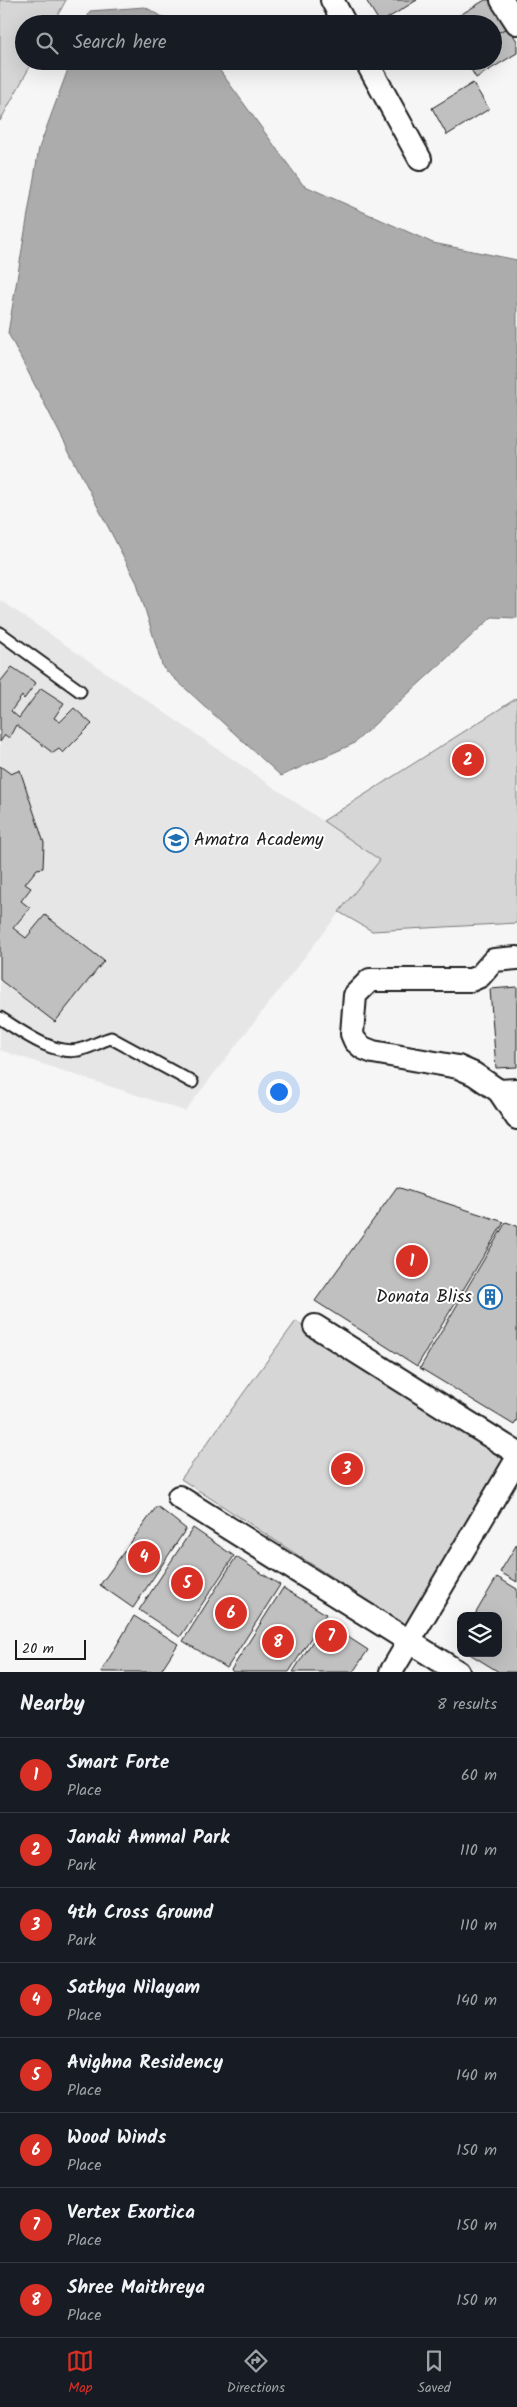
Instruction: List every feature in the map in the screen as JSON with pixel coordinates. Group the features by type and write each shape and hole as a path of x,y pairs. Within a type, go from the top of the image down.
{"street":[{"path":"332,0 340,15"},
{"path":"502,0 517,24"},
{"path":"371,70 420,159"},
{"path":"517,958 494,960 480,976 471,980 370,980 355,994 352,1034 355,1041 363,1048 373,1052 458,1067 508,1090 517,1118"},
{"path":"315,1326 517,1453"},
{"path":"391,1672 517,1460"},
{"path":"178,1497 458,1672"}],"lane":[{"path":"0,633 80,691"},
{"path":"0,1018 52,1047 65,1050 86,1048 111,1038 192,1082"}],"shaded area":[{"path":"0,0 66,0 58,15 15,15 15,70 28,70 0,121"},
{"path":"145,7 159,15 88,15 90,11"},
{"path":"68,70 220,70 303,185 433,243 517,260 517,618 492,617 353,744 281,776 163,668 137,583 8,333 39,148"},
{"name":"Amatra Academy","path":"0,600 380,860 185,1111 0,1050"},
{"path":"517,698 517,923 372,931 339,912 380,860 323,821"},
{"path":"296,1321 511,1458 408,1627 181,1479"}],"building":[{"path":"366,0 417,0 393,15 375,15"},
{"path":"485,0 492,0 501,15 460,15"},
{"path":"502,17 508,27 502,31"},
{"path":"508,27 517,41 517,53 502,62 502,31"},
{"path":"471,70 489,70 476,78"},
{"path":"473,83 489,109 447,135 432,108"},
{"path":"12,667 36,683 24,699 22,696 11,711 19,718 41,688 64,703 54,718 60,722 74,708 92,724 63,753 59,749 53,753 16,725 9,738 5,735 0,742 0,682"},
{"path":"0,766 11,774 20,770 44,843 43,868 37,869 25,884 31,888 21,901 30,908 13,928 26,938 45,915 104,961 55,1022 0,980"},
{"path":"517,987 517,1067 496,1068 490,989"},
{"path":"397,1187 504,1222 417,1366 315,1301"},
{"name":"Donata Bliss","path":"506,1222 517,1226 517,1420 514,1425 420,1368"},
{"path":"157,1506 186,1529 133,1608 100,1585"},
{"path":"193,1528 234,1556 180,1637 139,1610"},
{"path":"517,1544 517,1582 500,1572"},
{"path":"236,1557 280,1585 227,1668 183,1641"},
{"path":"497,1577 517,1589 517,1672 499,1672 475,1657 502,1657 502,1612 476,1612"},
{"path":"283,1588 326,1614 289,1672 233,1672 231,1670"},
{"path":"134,1616 178,1644 160,1672 101,1672"},
{"path":"325,1622 368,1650 353,1672 293,1672"}],"place":[{"name":"Janaki Ammal Park","path":"468,760"},
{"name":"Amatra Academy","path":"176,840"},
{"name":"Smart Forte","path":"412,1261"},
{"name":"Donata Bliss","path":"490,1297"},
{"name":"4th Cross Ground","path":"347,1469"},
{"name":"Sathya Nilayam","path":"144,1557"},
{"name":"Avighna Residency","path":"187,1583"},
{"name":"Wood Winds","path":"231,1613"},
{"name":"Vertex Exortica","path":"331,1636"},
{"name":"Shree Maithreya","path":"278,1642"}]}
